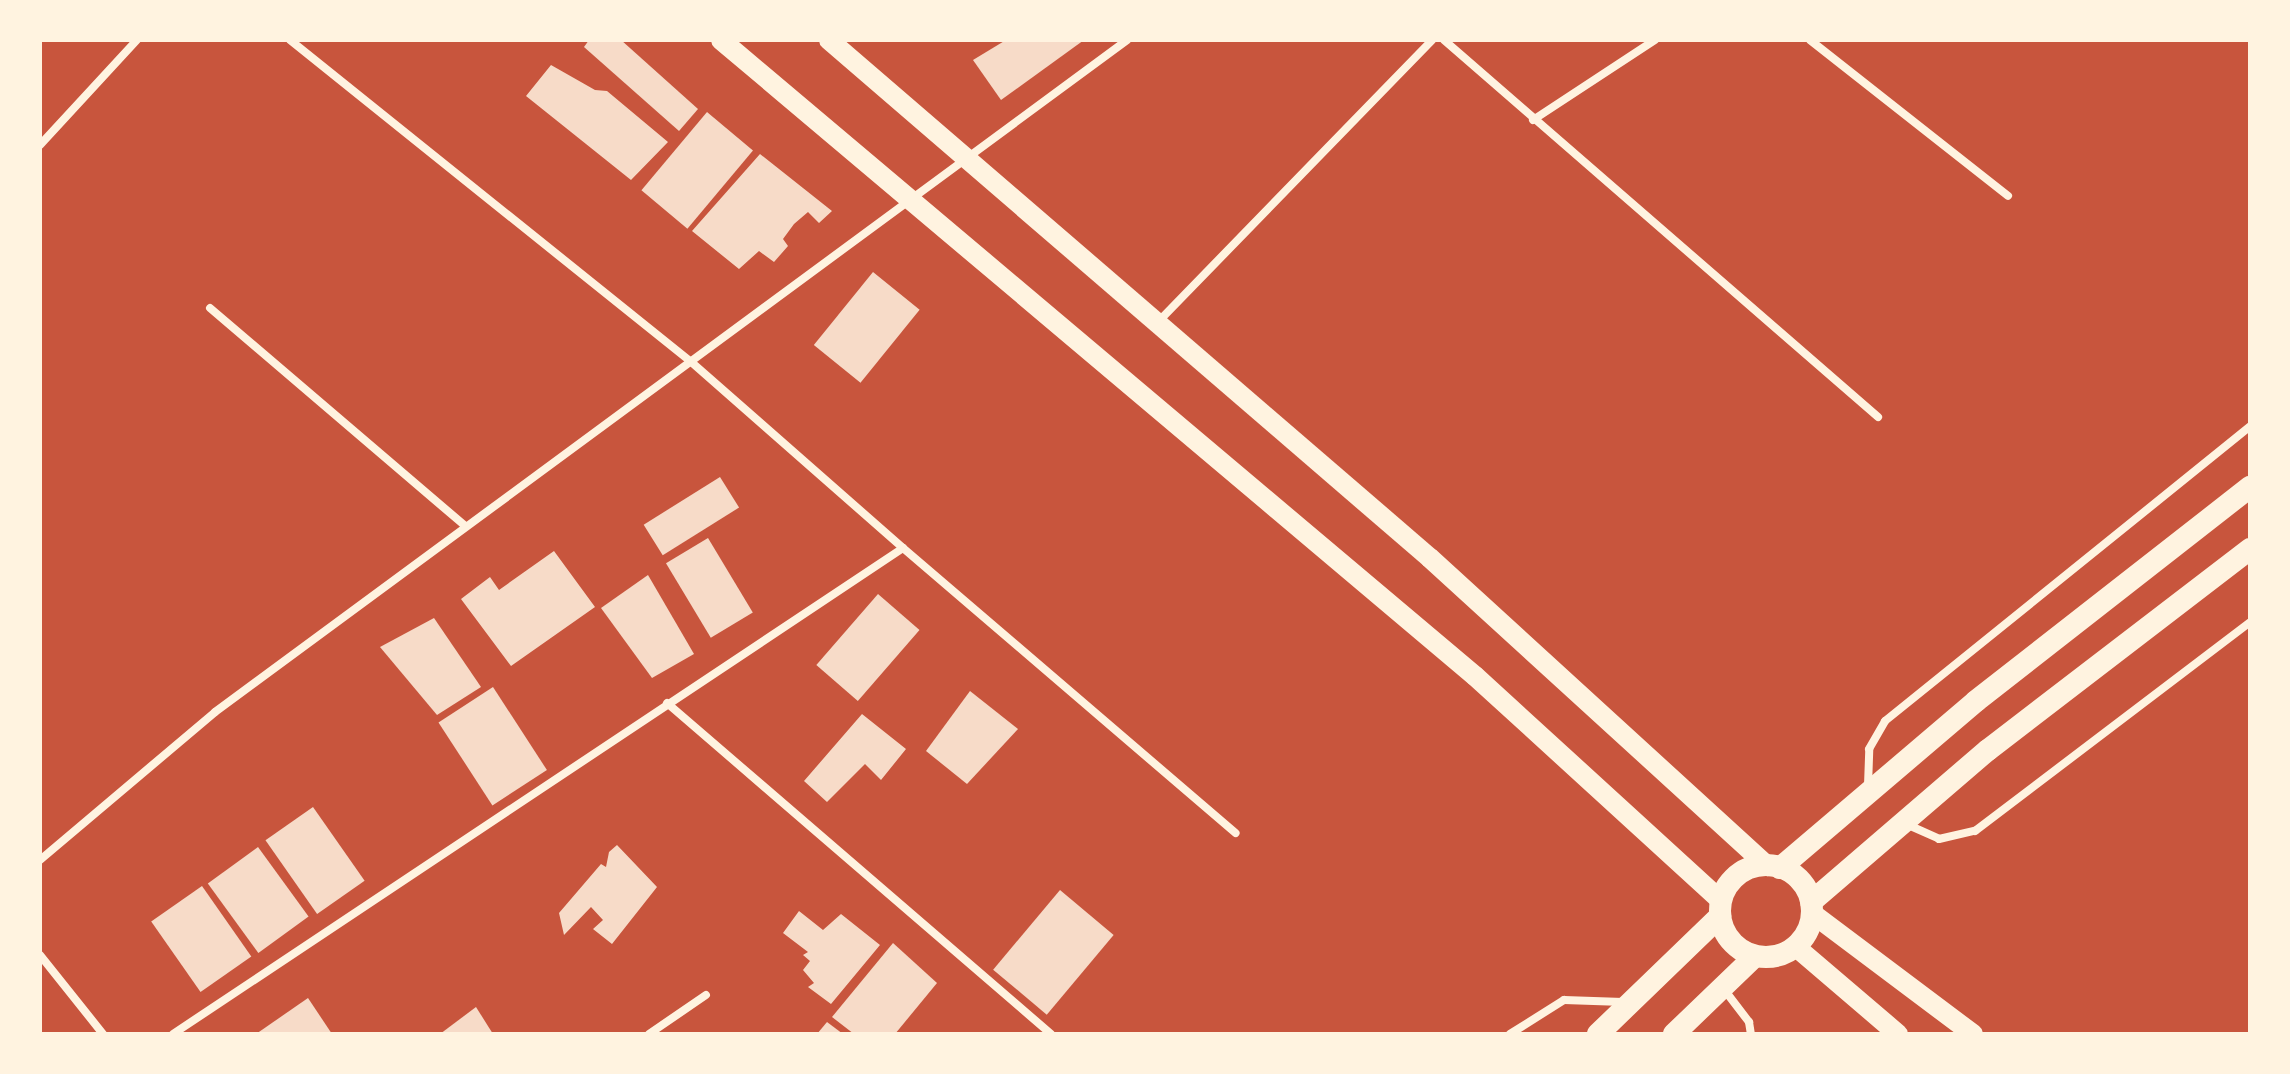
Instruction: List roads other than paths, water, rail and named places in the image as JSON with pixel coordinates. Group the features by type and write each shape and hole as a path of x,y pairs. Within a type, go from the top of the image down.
{"highway":[{"path":"1598,1034 1721,908 1733,879 1774,867 1976,701 2250,487"},
{"path":"1721,908 1732,942 1755,956 1769,957 1796,947 1812,908 1903,823 1988,750 2250,549"},
{"path":"1774,867 1801,881 1812,908"},
{"path":"1674,1034 1755,956"}],"main road":[{"path":"721,40 1475,676 1721,908"},
{"path":"829,40 1430,558 1774,867"},
{"path":"1812,908 1973,1034"},
{"path":"1796,947 1898,1034"}],"street":[{"path":"40,145 137,40"},
{"path":"290,40 690,361 1235,833"},
{"path":"40,860 215,712 1127,40"},
{"path":"1158,322 1432,40"},
{"path":"1444,40 1878,417"},
{"path":"1533,120 1655,40"},
{"path":"1810,40 2008,196"},
{"path":"210,308 465,526"},
{"path":"1868,792 1869,749 1885,721 2250,426"},
{"path":"173,1034 903,548"},
{"path":"1903,823 1939,839 1975,831 2250,622"},
{"path":"667,703 1051,1034"},
{"path":"40,955 103,1034"},
{"path":"1723,987 1749,1022 1751,1034"},
{"path":"649,1034 706,995"},
{"path":"1510,1034 1564,1000 1632,1002"}]}
